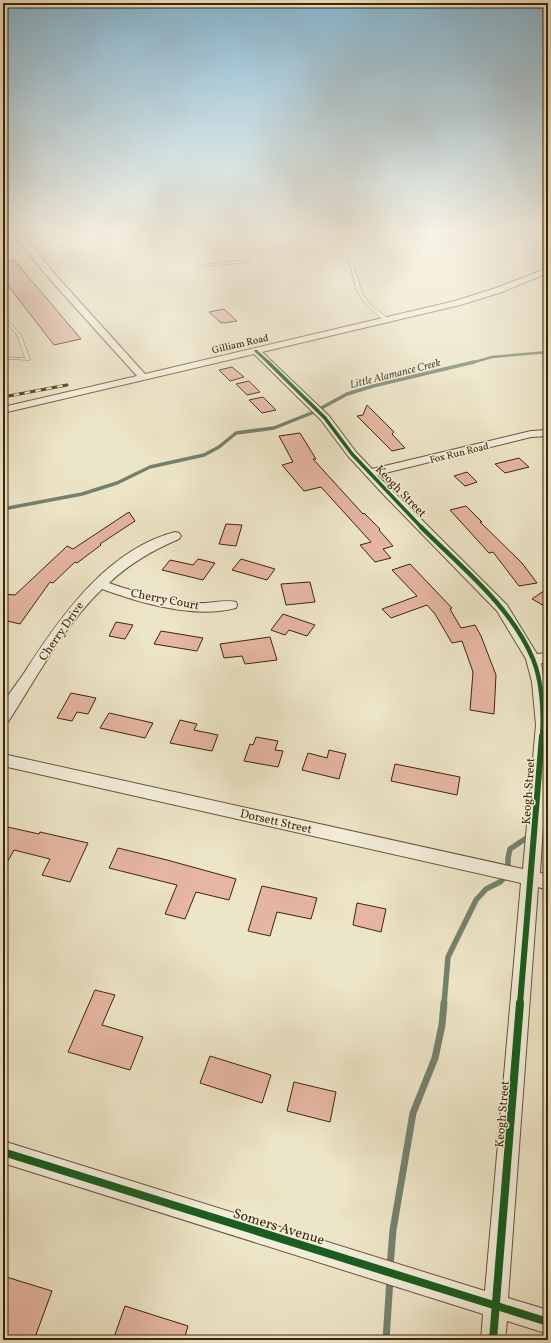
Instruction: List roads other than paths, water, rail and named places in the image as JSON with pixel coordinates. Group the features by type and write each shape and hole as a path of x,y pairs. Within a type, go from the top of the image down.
{"street":[{"path":"70,297 143,377"},
{"name":"Gilliam Road","path":"3,410 387,320 477,297"},
{"name":"Keogh Street","path":"256,351 325,418 352,454 388,493 489,594 540,659 539,682 543,725 493,1340"},
{"name":"Fox Run Road","path":"371,474 531,434 548,433"},
{"name":"Cherry Drive","path":"3,718 72,612 100,584 136,554 152,544 175,536"},
{"name":"Cherry Court","path":"100,584 113,589 175,603 209,608 231,606"},
{"name":"Dorsett Street","path":"3,760 548,882"},
{"name":"Somers Avenue","path":"3,1152 548,1322"}],"lane":[{"path":"360,297 369,307 387,320"},
{"path":"3,316 19,335 28,359 3,358"}],"waterway":[{"name":"Little Alamance Creek","path":"471,363 492,357 548,352"},
{"name":"Little Alamance Creek","path":"3,509 82,494 117,483 150,467 204,455 219,447 236,433 274,428 314,412 347,394 373,386 474,362"},
{"path":"538,832 548,829"},
{"path":"444,1004 448,957 476,900 486,889 500,882 508,874 508,858 510,849 531,835"},
{"path":"390,1267 393,1230 413,1113 435,1058 442,1025 444,1003"},
{"path":"386,1340 390,1279"}],"railway":[{"path":"3,397 67,385"}]}
